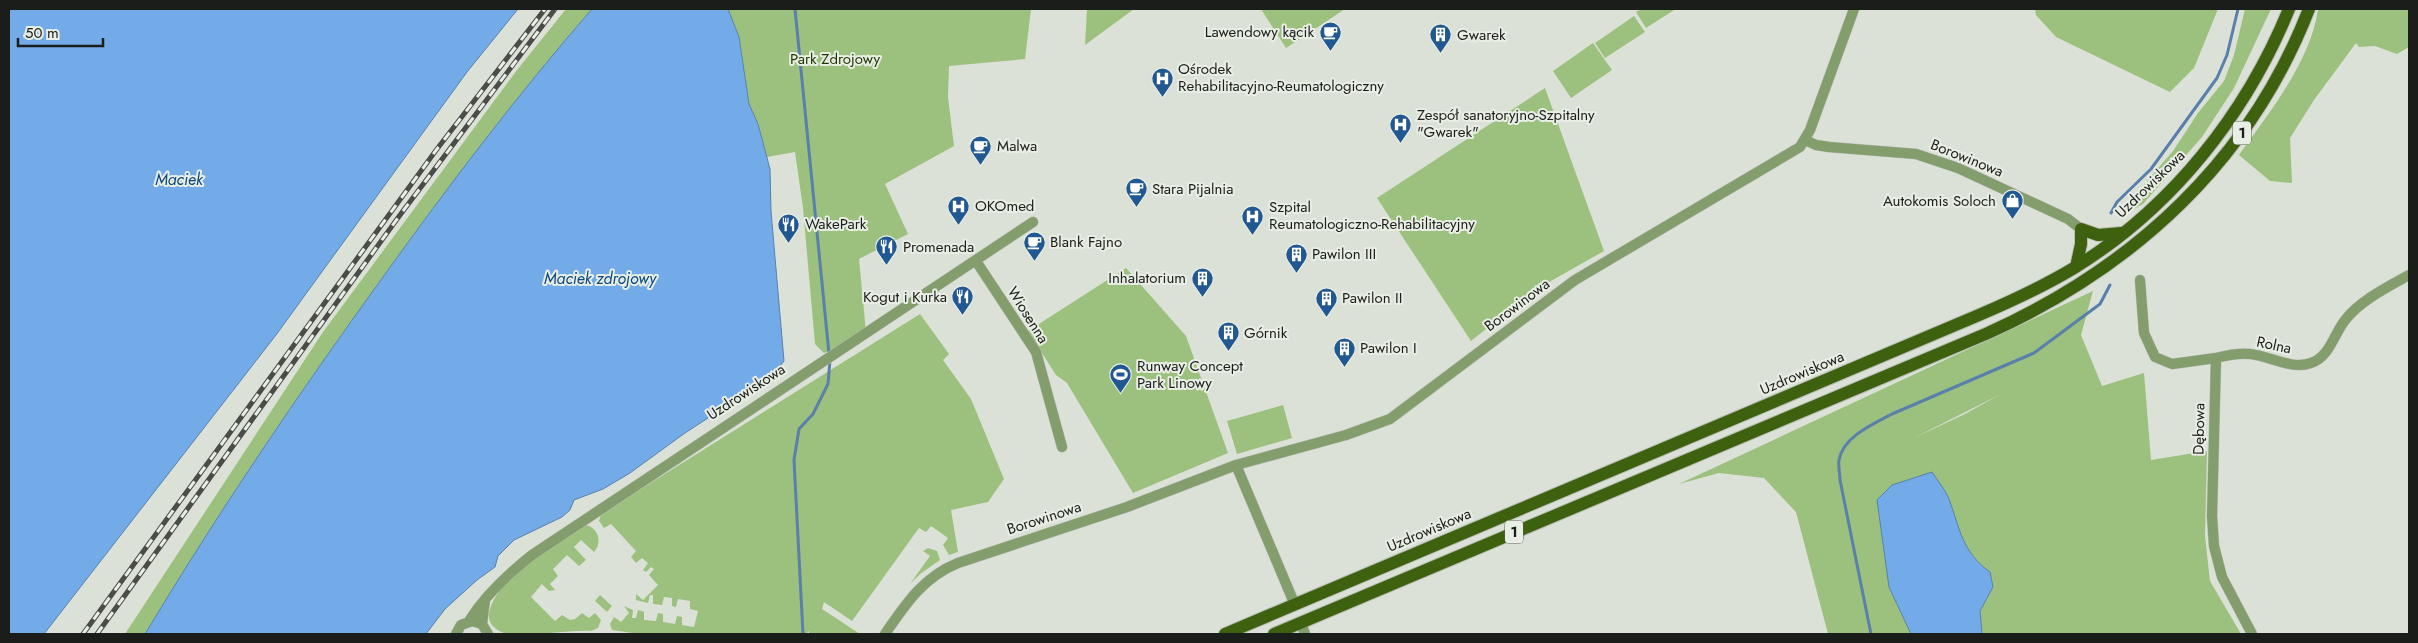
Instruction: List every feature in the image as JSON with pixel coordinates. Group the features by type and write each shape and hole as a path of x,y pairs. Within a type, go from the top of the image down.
{"main road":[{"name":"Uzdrowiskowa","path":"1225,634 1979,316 2044,285 2076,267 2123,233 2162,200 2187,174 2229,121 2267,58 2289,9"},
{"name":"1","path":"1274,634 1303,628 1988,333 2019,319 2082,284 2145,237 2173,212 2218,165 2246,127 2282,70 2309,9"},
{"path":"2076,267 2081,244 2081,229 2098,235 2123,233"},
{"path":"1303,628 1304,612 1318,595"}],"street":[{"name":"Borowinowa","path":"885,634 918,590 933,577 953,565 1127,507 1236,465 1346,435 1390,419 1575,280 1792,153 1805,140 1816,116 1854,9"},
{"name":"Borowinowa","path":"1805,140 1816,145 1829,147 1916,154 1958,168 2068,219 2081,229"},
{"name":"Uzdrowiskowa","path":"456,634 459,627 469,621 480,604 507,574 532,555 683,453 839,353 1033,222"},
{"name":"Wiosenna","path":"976,260 1036,352 1062,447"},
{"name":"Rolna","path":"2216,358 2234,354 2252,354 2296,365 2311,363 2326,353 2347,318 2368,300 2409,275"},
{"path":"2140,280 2144,333 2155,357 2172,364 2216,358"},
{"name":"Dębowa","path":"2216,358 2212,516 2214,546 2222,577 2252,634"},
{"path":"1236,465 1294,605"},
{"path":"485,600 488,631"},
{"path":"469,621 488,631"}],"green space":[{"path":"566,9 592,9 484,140 352,321 290,409 231,498 145,634 125,634 323,332 517,70"},
{"name":"Park Zdrojowy","path":"728,9 1031,9 1025,59 949,66 948,97 954,146 885,184 908,234 859,259 866,332 842,346 824,353 815,344 803,208 795,152 767,157 758,124 749,104 739,37"},
{"path":"1087,9 1134,9 1085,45"},
{"path":"1261,9 1345,9 1286,48"},
{"path":"1641,9 1674,10 1646,28 1636,12"},
{"path":"2035,9 2218,9 2194,68 2170,92 2056,37 2036,15"},
{"path":"2245,9 2271,9 2234,88 2202,137 2143,204 2127,213 2122,210 2173,151 2198,113 2224,81 2234,55"},
{"path":"2318,9 2409,9 2409,47 2397,54 2375,46 2359,47 2356,43 2314,100 2290,138 2292,183 2270,181 2239,155 2275,104 2298,67 2314,28"},
{"path":"1634,16 1645,32 1605,58 1595,43"},
{"path":"1593,43 1612,70 1571,98 1553,71"},
{"path":"1545,88 1604,251 1535,290 1471,341 1377,198"},
{"path":"1126,268 1186,336 1228,453 1133,493 1067,383 1056,375 1028,331"},
{"path":"2093,291 2081,335 2102,386 2144,373 2151,460 2207,451 2205,536 2210,581 2241,634 1982,634 1980,611 1993,587 1990,573 1967,548 1958,528 1948,496 1889,587 1911,634 1828,634 1796,512 1764,478 1719,473 1679,484","holes":["2001,394 1965,414 1914,438"]},
{"path":"920,314 949,354 943,360 971,399 1004,479 988,502 951,510 958,552 949,555 943,545 948,538 931,526 926,532 919,528 852,621 824,602 822,609 860,634 809,634 809,631 806,634 640,634 612,630 610,624 614,617 621,622 629,613 624,606 633,610 632,618 636,618 638,610 644,612 644,620 656,621 658,613 663,614 663,622 675,624 677,616 682,617 682,625 694,627 698,611 690,609 690,601 678,599 676,607 672,606 672,598 664,597 662,605 653,604 653,595 650,595 648,603 636,600 636,594 643,600 658,585 649,575 654,569 651,567 646,572 643,570 648,563 642,558 636,563 631,557 636,551 611,524 604,528 599,521 601,514"},
{"path":"1283,405 1292,438 1237,454 1227,421"},
{"path":"584,525 596,531 598,535 597,548 594,552 581,540 574,547 586,560 579,566 567,555 553,569 558,576 550,584 555,590 549,591 542,584 531,597 555,621 562,615 570,620 575,619 582,613 589,618 595,613 601,620 598,628 591,631 512,635 495,628 491,624 489,614 493,601 502,587 528,563"},
{"path":"928,548 937,551 940,560 920,574 910,584 930,556 923,551"},
{"path":"600,595 612,606 607,612 595,601"}],"water":[{"name":"Maciek","path":"9,9 518,9 467,72 276,335 44,634 9,634"},
{"name":"Maciek zdrojowy","path":"592,9 728,9 739,37 749,104 758,124 770,169 771,211 784,361 771,377 685,433 630,473 603,489 574,500 570,510 562,517 514,540 498,556 495,567 477,580 445,609 426,634 145,634 231,498 290,409 352,321 484,140"},
{"path":"1932,472 1947,495 1959,530 1968,548 1973,556 1990,572 1993,587 1980,611 1982,634 1911,634 1889,587 1877,500 1892,485"}],"waterway":[{"path":"795,9 829,354"},
{"path":"2111,213 2117,202 2151,169 2217,78 2227,55 2238,9"},
{"path":"1871,634 1840,480 1839,460 1846,445 1860,432 1892,414 2034,353 2100,304 2110,285"},
{"path":"803,634 794,460 799,429 813,414 828,384 830,360"}],"railway":[{"path":"83,634 437,149 545,9"},
{"path":"97,634 400,215 555,9"}],"place":[{"name":"Lawendowy kącik","path":"1330,51"},
{"name":"Gwarek","path":"1441,54"},
{"name":"Ośrodek Rehabilitacyjno-Reumatologiczny","path":"1162,97"},
{"name":"Zespół sanatoryjno-Szpitalny \"Gwarek\"","path":"1401,143"},
{"name":"Malwa","path":"981,165"},
{"name":"Stara Pijalnia","path":"1136,208"},
{"name":"Autokomis Soloch","path":"2012,220"},
{"name":"OKOmed","path":"959,225"},
{"name":"Szpital Reumatologiczno-Rehabilitacyjny","path":"1253,235"},
{"name":"WakePark","path":"789,243"},
{"name":"Blank Fajno","path":"1034,261"},
{"name":"Promenada","path":"887,266"},
{"name":"Pawilon III","path":"1296,273"},
{"name":"Inhalatorium","path":"1202,297"},
{"name":"Kogut i Kurka","path":"963,316"},
{"name":"Pawilon II","path":"1326,317"},
{"name":"Górnik","path":"1228,352"},
{"name":"Pawilon I","path":"1344,367"},
{"name":"Runway Concept Park Linowy","path":"1121,394"}]}
